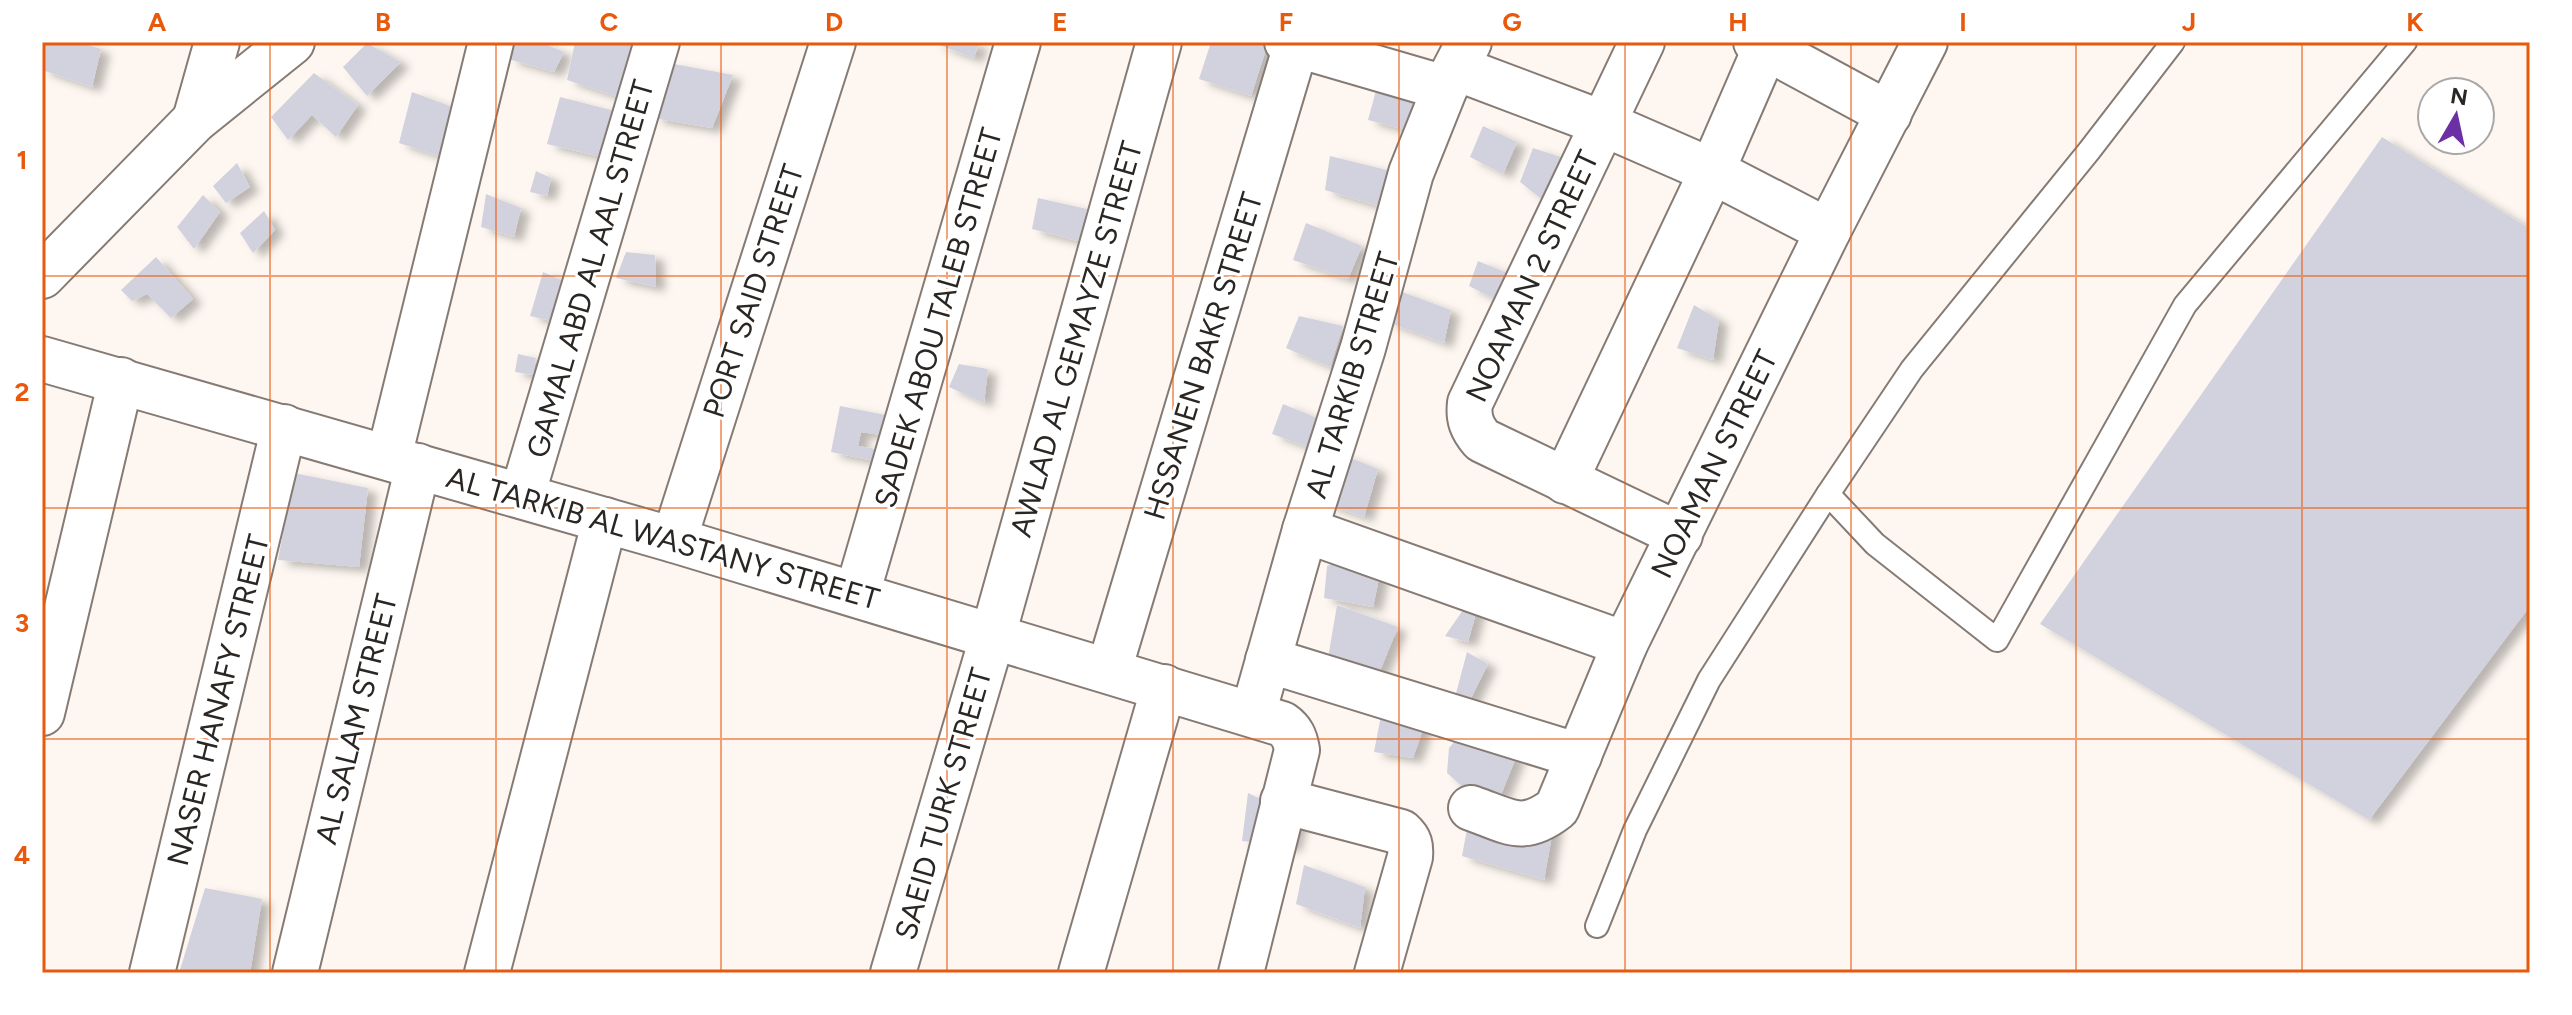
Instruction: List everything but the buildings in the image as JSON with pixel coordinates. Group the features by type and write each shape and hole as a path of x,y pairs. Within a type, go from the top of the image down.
{"street":[{"path":"195,120 217,42"},
{"path":"42,276 195,120 292,42"},
{"name":"AL SALAM STREET","path":"295,973 491,42"},
{"name":"GAMAL ABD AL AAL STREET","path":"522,496 657,42"},
{"name":"PORT SAID STREET","path":"674,540 833,42"},
{"name":"SADEK ABOU TALEB STREET","path":"857,594 1018,42"},
{"name":"AWLAD AL GEMAYZE STREET","path":"993,635 1159,42"},
{"name":"NOAMAN 2 STREET","path":"1642,42 1470,403 1468,416 1482,440 1680,535"},
{"name":"NOAMAN STREET","path":"1471,808 1519,825 1540,821 1557,808 1625,644 1828,231 1925,42"},
{"path":"1293,43 1457,66 1602,123 1712,171 1828,231"},
{"name":"HSSANEN BAKR STREET","path":"1109,670 1293,43"},
{"path":"1565,481 1712,171 1763,44 1889,114"},
{"name":"AL TARKIB STREET","path":"1268,719 1268,660 1305,530 1363,348 1411,173 1457,66"},
{"name":"AL TARKIB AL WASTANY STREET","path":"42,359 674,540 1268,719"},
{"path":"42,713 121,380"},
{"name":"NASER HANAFY STREET","path":"152,973 284,427"},
{"path":"487,973 605,520"},
{"path":"1305,530 1625,644"},
{"name":"SAEID TURK STREET","path":"893,973 993,635"},
{"path":"1268,660 1579,756"},
{"path":"1081,973 1164,687"},
{"path":"1241,973 1297,750 1290,730 1268,719"},
{"path":"1283,801 1401,832 1408,839 1410,857 1377,973"}],"lane":[{"path":"1597,926 1635,830 1709,680 1828,494 1912,369 2173,42"},
{"path":"1828,494 1875,544 1997,640 2185,305 2405,42"}]}
